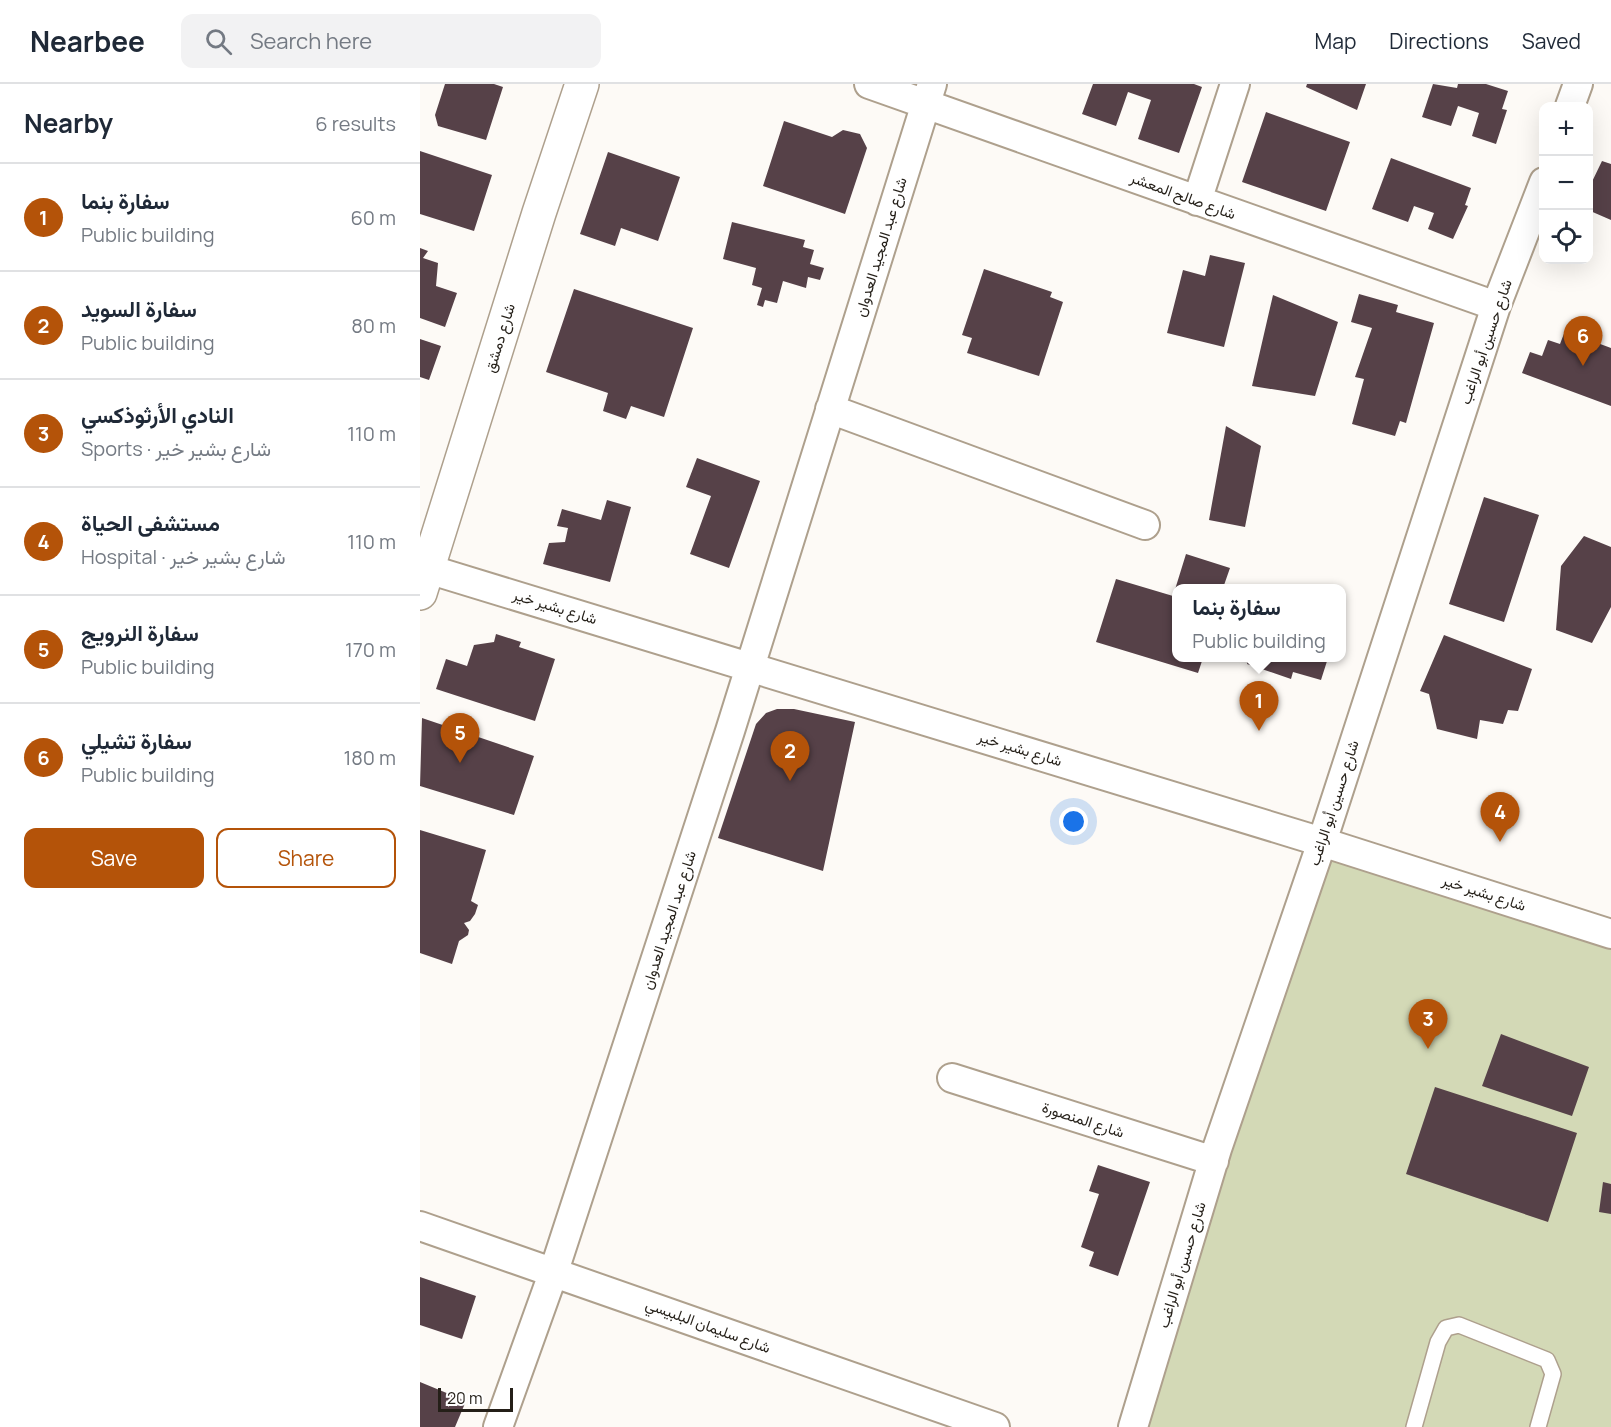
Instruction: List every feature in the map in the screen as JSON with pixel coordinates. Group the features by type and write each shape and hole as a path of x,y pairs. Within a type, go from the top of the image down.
{"street":[{"name":"شارع دمشق","path":"424,581 539,213 582,84"},
{"name":"شارع صالح المعشر","path":"869,84 929,93 1197,201 1496,306"},
{"path":"1197,201 1235,84"},
{"path":"1571,102 1578,84"},
{"name":"شارع عبد المجيد العدوان","path":"498,1427 554,1271 750,666 929,93"},
{"name":"شارع حسين أبو الراغب","path":"1133,1427 1214,1161 1322,842 1496,306 1539,195"},
{"path":"830,409 1145,525"},
{"name":"شارع بشير خير","path":"424,581 750,666 1322,842 1611,934"},
{"name":"شارع المنصورة","path":"952,1078 1214,1161"},
{"name":"شارع سليمان البلبيسي","path":"420,1226 995,1427"}],"lane":[{"path":"1414,1427 1438,1342 1446,1328 1459,1325 1547,1360 1553,1374 1538,1427"}],"green space":[{"path":"1314,846 1611,935 1611,1427 1117,1427"}],"building":[{"path":"445,84 494,84 503,87 486,140 438,126 435,115"},
{"path":"1093,84 1194,84 1202,87 1179,153 1138,139 1151,100 1128,92 1116,126 1082,114"},
{"path":"1307,84 1366,84 1357,110 1306,87"},
{"path":"1433,84 1457,88 1458,84 1486,84 1508,91 1502,109 1507,110 1496,144 1472,136 1479,113 1458,106 1451,126 1422,117"},
{"path":"1266,112 1350,142 1326,211 1242,182"},
{"path":"784,121 832,137 843,130 860,134 867,148 845,214 763,186"},
{"path":"420,151 492,175 474,231 420,214"},
{"path":"608,152 680,177 658,241 621,228 615,246 580,234"},
{"path":"1391,158 1471,188 1465,205 1468,206 1453,239 1428,229 1434,213 1414,206 1408,222 1372,209"},
{"path":"1602,161 1611,164 1611,220 1593,212 1593,180"},
{"path":"732,222 805,240 803,247 814,250 810,264 824,268 820,280 808,277 806,288 783,281 777,303 765,300 763,307 757,305 762,288 752,285 756,268 723,259"},
{"path":"420,248 428,251 423,258 438,263 436,286 457,293 445,327 420,318"},
{"path":"1210,255 1245,263 1224,347 1167,333 1183,270 1205,276"},
{"path":"984,269 1052,292 1050,297 1063,302 1039,376 967,353 972,338 962,335"},
{"path":"574,289 693,328 664,417 631,406 626,419 603,411 608,393 546,372"},
{"path":"1359,294 1398,305 1396,312 1434,323 1406,423 1400,421 1395,436 1352,424 1364,379 1355,377 1372,328 1351,322"},
{"path":"1273,295 1338,322 1315,396 1252,386"},
{"path":"1565,331 1611,348 1611,406 1522,373 1530,352 1542,356 1548,340 1560,344"},
{"path":"420,339 441,346 429,380 420,377"},
{"path":"1226,426 1261,446 1245,527 1209,520"},
{"path":"697,458 760,481 729,568 690,554 711,496 686,487"},
{"path":"1484,497 1539,515 1504,622 1449,604"},
{"path":"607,500 631,507 610,582 543,564 549,543 565,542 568,528 557,526 562,509 601,520"},
{"path":"1584,536 1611,547 1611,607 1592,643 1556,630 1561,566"},
{"path":"1186,554 1230,568 1224,584 1177,584"},
{"path":"1116,579 1172,596 1172,662 1202,662 1198,673 1096,642"},
{"path":"496,634 521,642 519,647 555,659 535,721 436,689 446,659 467,666 474,645 494,642"},
{"path":"1444,635 1532,669 1518,711 1508,710 1503,724 1480,720 1477,739 1437,729 1429,694 1420,691"},
{"path":"1248,662 1327,662 1321,680 1293,672 1291,679 1247,664"},
{"path":"777,709 794,709 855,722 823,871 718,838 756,724 766,713"},
{"path":"422,718 534,756 514,815 420,786"},
{"path":"420,830 486,850 471,901 478,905 470,921 464,923 469,930 468,935 459,941 452,964 420,953"},
{"path":"1501,1034 1589,1067 1572,1116 1482,1086"},
{"path":"1435,1087 1577,1133 1548,1222 1406,1174"},
{"path":"1098,1165 1150,1182 1118,1276 1089,1266 1094,1252 1081,1247 1099,1194 1089,1191"},
{"path":"1603,1182 1611,1184 1611,1214 1599,1212"},
{"path":"420,1277 476,1296 462,1339 420,1325"},
{"path":"420,1382 466,1401 455,1427 420,1427"}],"place":[{"name":"سفارة تشيلي","path":"1583,366"},
{"name":"سفارة بنما","path":"1259,731"},
{"name":"سفارة النرويج","path":"460,763"},
{"name":"سفارة السويد","path":"790,781"},
{"name":"مستشفى الحياة","path":"1500,842"},
{"name":"النادي الأرثوذكسي","path":"1428,1049"}]}
